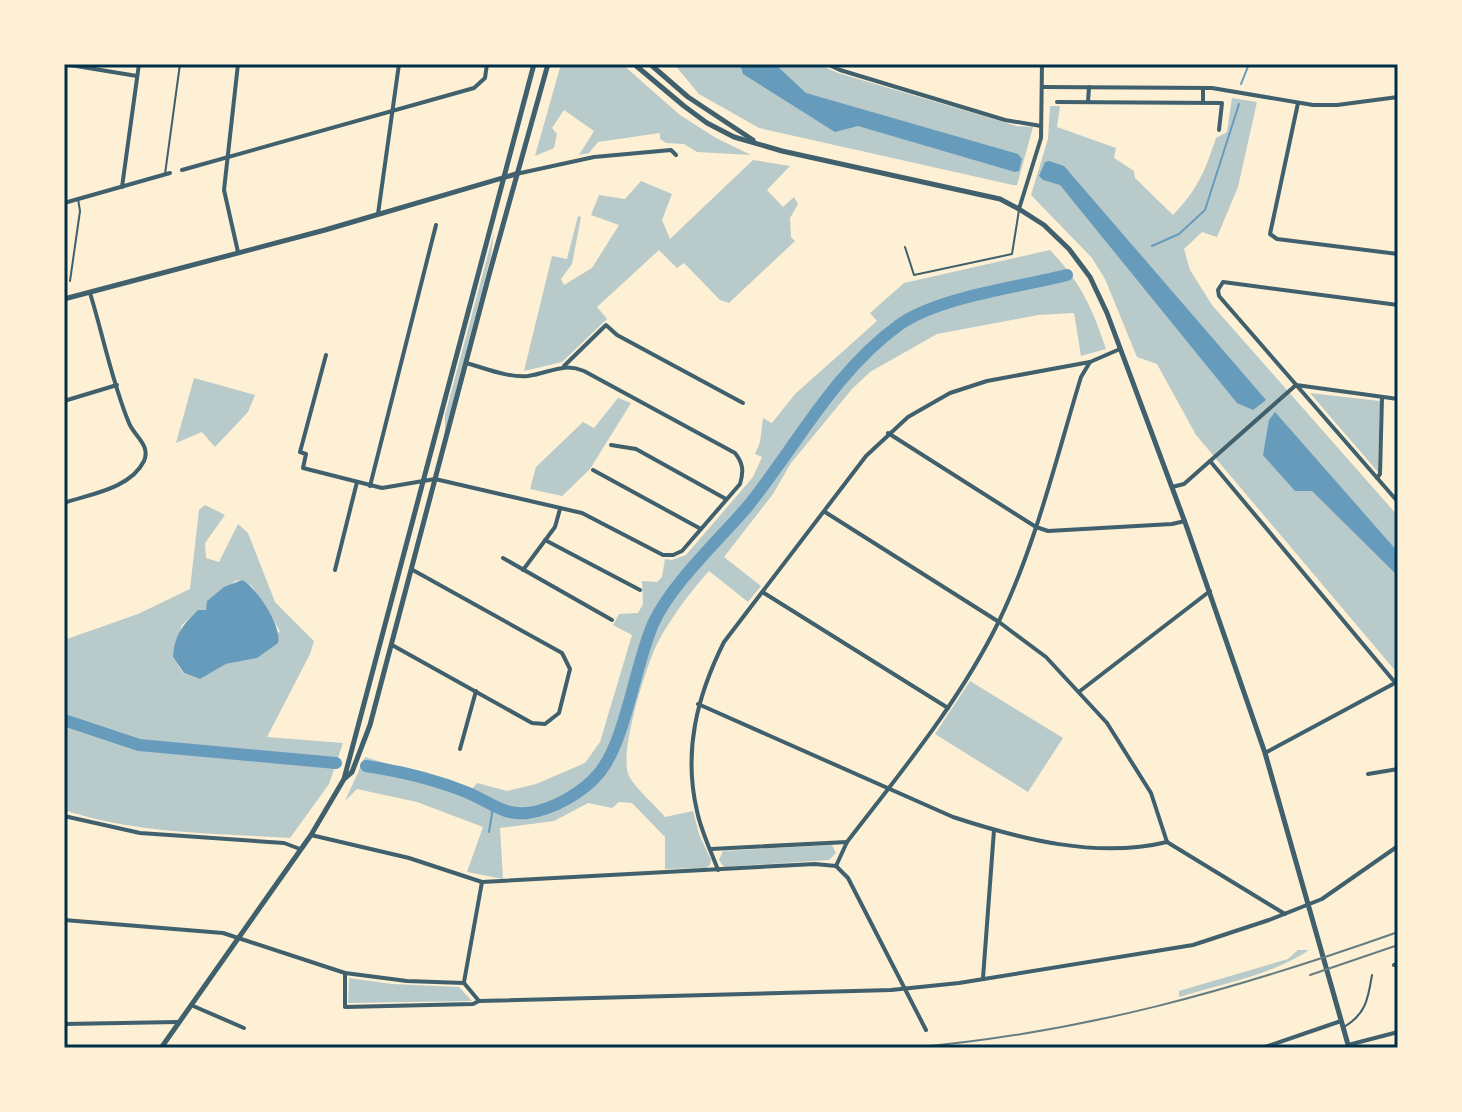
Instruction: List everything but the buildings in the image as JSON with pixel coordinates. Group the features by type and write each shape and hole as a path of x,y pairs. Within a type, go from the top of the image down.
{"street":[{"path":"64,64 137,76"},
{"path":"122,187 139,64"},
{"path":"238,64 224,190 238,252"},
{"path":"378,214 399,64"},
{"path":"182,170 474,88 485,78 487,64"},
{"path":"161,1048 311,835 344,779 534,64"},
{"path":"344,779 352,772 370,725 465,362 548,64"},
{"path":"634,64 707,123 734,137 782,151 1000,199 1057,237 1080,262 1098,292 1210,591 1265,753 1349,1046 1398,1032"},
{"path":"650,64 699,105 757,143"},
{"path":"827,64 1005,120 1041,126"},
{"path":"1019,209 1041,126 1042,64"},
{"path":"1042,87 1203,88 1298,103 1337,105 1398,97"},
{"path":"1088,102 1089,87"},
{"path":"1203,88 1203,103"},
{"path":"1057,102 1222,103 1219,130"},
{"path":"1298,103 1270,234 1277,239 1398,254"},
{"path":"64,299 378,214 503,176 625,153 671,150 676,155"},
{"path":"64,203 168,174"},
{"path":"370,486 436,225"},
{"path":"1398,305 1223,282 1218,290 1219,296 1398,502"},
{"path":"64,503 120,484 140,467 146,454 144,445 130,425 90,293"},
{"path":"465,362 515,376 529,376 564,366 606,325 617,335 743,403"},
{"path":"718,870 697,814 690,758 698,704 709,672 724,642 866,456 908,417 950,393 987,381 1090,362 1120,349"},
{"path":"326,355 300,452 306,454 303,468 382,488 435,479 595,519 663,555 682,551 740,484 743,474 740,460 735,453 584,371 564,366"},
{"path":"836,866 847,842 948,708 999,622 1036,527 1081,377 1090,362"},
{"path":"64,401 117,385"},
{"path":"1172,487 1184,484 1296,385 1398,399"},
{"path":"1377,478 1380,474 1382,397"},
{"path":"888,433 1036,527 1048,531 1185,521"},
{"path":"611,445 636,449 726,499"},
{"path":"1210,461 1397,684 1265,753"},
{"path":"593,470 701,529"},
{"path":"335,570 357,482"},
{"path":"523,570 555,527 560,509"},
{"path":"825,512 999,622 1046,657 1107,723 1151,793 1167,842 1285,914"},
{"path":"545,540 640,590"},
{"path":"503,558 612,620"},
{"path":"392,645 538,724 556,718 570,669 562,653 411,569"},
{"path":"1080,691 1210,591"},
{"path":"763,593 948,708"},
{"path":"460,749 476,691"},
{"path":"698,704 953,817 994,830 1037,840 1109,848 1167,842"},
{"path":"1368,774 1398,769"},
{"path":"64,816 140,833 284,843 300,849"},
{"path":"983,978 994,830"},
{"path":"311,835 409,858 482,882 836,866 848,878 926,1030"},
{"path":"711,849 847,842"},
{"path":"345,973 345,1007 904,989 1193,945 1322,899 1398,846"},
{"path":"464,983 482,882"},
{"path":"64,920 223,933 345,973 407,981 464,983 479,1001"},
{"path":"190,1005 244,1028"},
{"path":"64,1024 178,1022"},
{"path":"1262,1048 1342,1025"}],"lane":[{"path":"168,174 180,64"},
{"path":"70,281 80,211 78,199"},
{"path":"905,247 914,275 1012,254 1019,209"},
{"path":"1342,1025 1356,1020 1363,1011 1368,1002 1372,975"}],"shaded area":[{"path":"561,64 622,64 680,115 751,155 697,152 684,144 666,143 660,139 660,133 598,142 589,153 579,155 594,131 564,110 552,128 557,134 554,148 535,156"},
{"path":"674,64 818,64 838,73 1017,126 1033,127 1017,185 1013,185 759,128 699,94"},
{"path":"1232,98 1257,102 1238,187 1217,237 1202,232 1184,249 1190,270 1212,305 1398,516 1398,674 1196,435 1157,364 1137,357 1105,279 1092,258 1031,195 1048,139 1050,106 1060,106 1057,127 1116,148 1114,158 1134,171 1135,178 1173,215 1199,180 1216,138 1227,132"},
{"path":"753,160 790,166 767,190 783,207 794,197 798,204 790,218 791,237 795,241 729,303 720,300 684,263 677,268 659,250 597,307 607,319 562,362 524,371 552,256 567,259 578,216 581,217 572,264 561,279 564,285 592,268 619,225 591,215 599,195 625,199 641,181 672,194 662,220 670,239"},
{"path":"494,232 491,256 445,432 445,415"},
{"path":"1050,250 1070,273 1084,296 1106,349 1081,356 1074,313 1038,315 937,334 870,372 852,389 791,463 773,494 724,557 761,586 748,602 709,571 682,604 659,640 641,687 630,730 627,749 629,776 665,817 693,811 711,860 710,865 706,868 665,869 665,837 632,803 619,802 612,808 588,803 554,821 500,828 503,879 467,872 483,827 417,802 357,789 345,801 365,757 472,789 477,783 507,791 536,784 585,763 600,742 632,635 613,625 619,614 638,613 643,604 642,581 657,582 662,577 665,559 686,555 753,477 762,457 755,454 763,418 772,423 795,394 877,321 870,313 904,283"},
{"path":"194,378 255,395 248,412 215,447 202,432 176,443"},
{"path":"1310,393 1380,401 1378,472"},
{"path":"618,398 631,403 590,469 562,496 530,489 536,467 583,422 594,428"},
{"path":"205,505 225,515 205,543 206,558 219,562 238,524 248,533 275,602 314,641 267,737 343,743 329,784 290,838 147,828 64,810 64,640 138,614 190,589 199,510","holes":["242,580 252,586 280,631 257,658 226,664 200,679 183,673 173,657 182,625 198,610 206,610 235,581"]},
{"path":"970,681 1063,738 1028,792 935,734"},
{"path":"832,845 836,853 829,860 724,867 719,860 723,851"},
{"path":"1298,950 1309,950 1263,972 1179,997 1179,991 1288,959"},
{"path":"349,978 392,984 459,987 472,1001 348,1003"}],"water":[{"path":"740,64 775,64 806,93 1018,154 1022,159 1019,171 858,126 835,132 743,74"},
{"path":"1045,162 1064,166 1266,400 1253,410 1237,403 1060,185 1039,176"},
{"path":"1275,412 1398,552 1398,576 1312,491 1295,491 1263,455 1269,420"},
{"path":"242,580 267,608 276,628 278,643 257,658 226,664 200,679 184,673 173,657 180,631 198,610 206,610 207,601 224,587"}],"waterway":[{"path":"1241,84 1249,64"},
{"path":"1152,246 1179,234 1205,210 1239,104"},
{"path":"366,766 442,783 510,812 527,813 547,808 577,793 600,772 617,741 653,624 671,593 748,506 855,365 876,344 915,315 957,300 1067,275"},
{"path":"64,720 139,745 336,763"},
{"path":"489,832 493,807"}],"tram line":[{"path":"909,1048 1036,1032 1157,1006 1277,972 1398,932"},
{"path":"1310,975 1398,945"}]}
